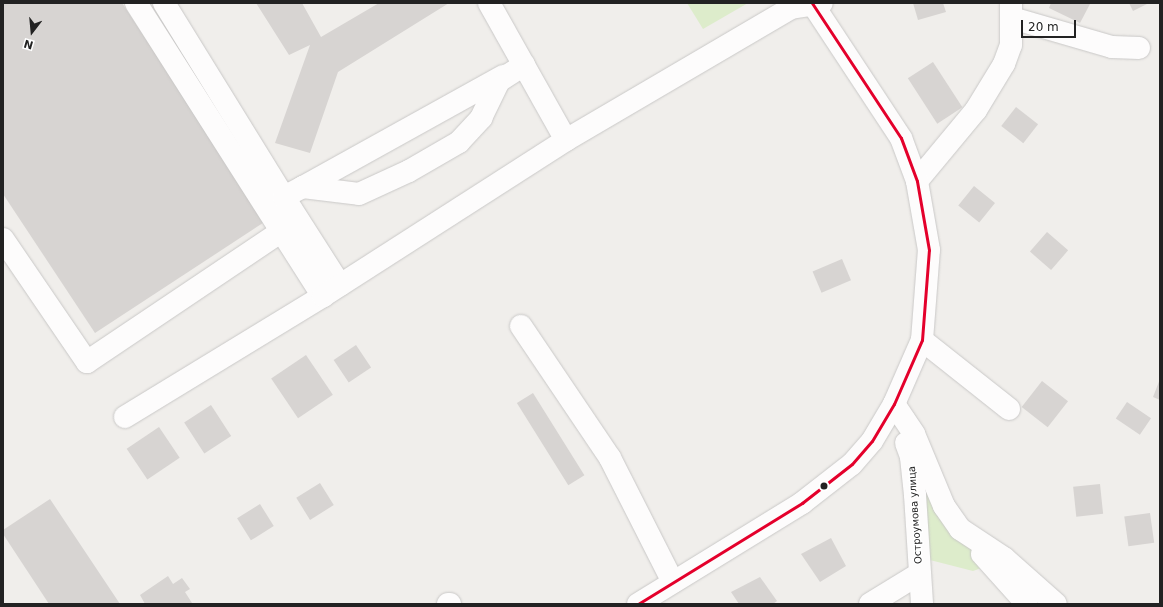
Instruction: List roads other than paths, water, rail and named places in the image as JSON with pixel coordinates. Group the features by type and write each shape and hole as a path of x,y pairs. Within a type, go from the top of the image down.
{"street":[{"path":"136,3 282,231 331,290"},
{"path":"164,3 284,197 331,290"},
{"path":"489,3 566,140"},
{"path":"125,417 331,290 566,140 791,8 816,4 901,138 917,181 929,250 922,340 894,404 872,441 852,464 802,503 638,604"},
{"path":"917,181 976,110 994,83 1011,45 1011,11 1112,47 1139,48"},
{"path":"284,197 524,65"},
{"path":"303,187 359,194 409,171 459,142 481,118 499,81 504,75"},
{"path":"3,240 86,362 282,231"},
{"path":"521,326 610,458 673,582"},
{"path":"922,340 1009,409"},
{"name":"Остроумова улица","path":"894,404 914,434 944,506 960,529 1004,558 1056,604"},
{"name":"Остроумова улица","path":"894,404 911,457 922,604"},
{"path":"960,529 1027,604"},
{"path":"870,604 919,574"}]}
